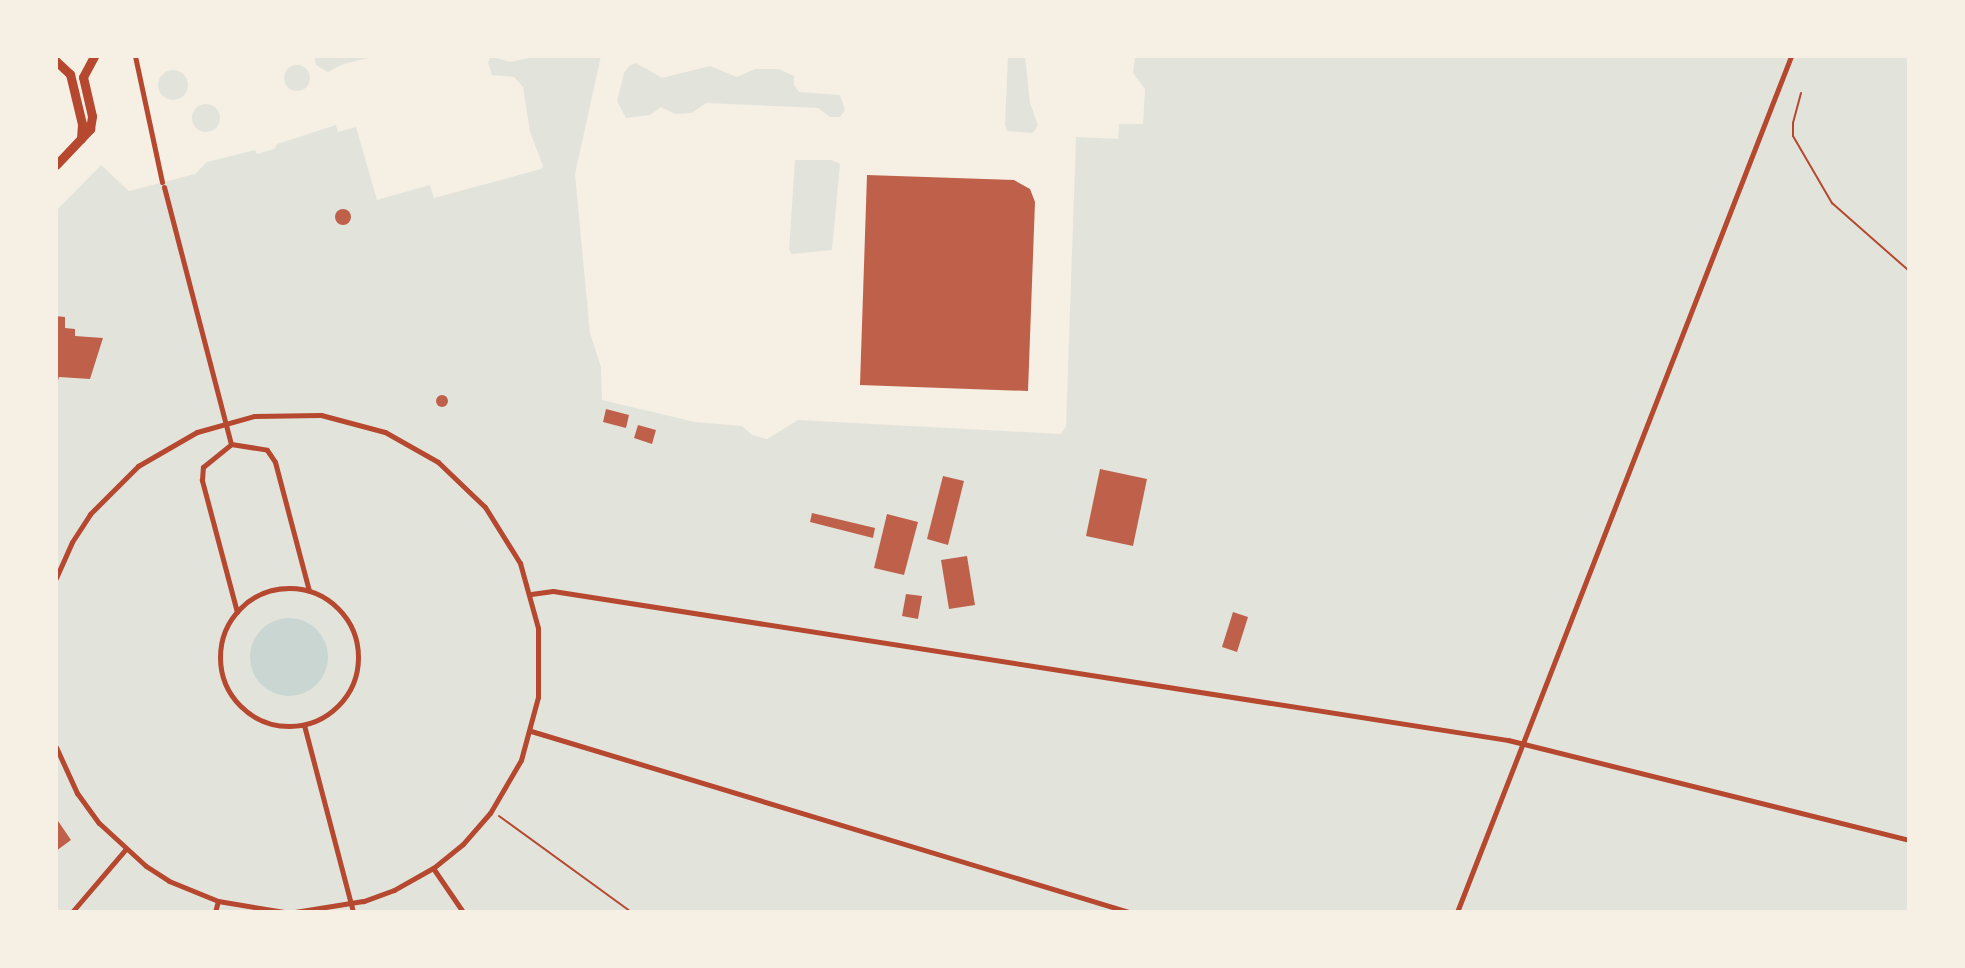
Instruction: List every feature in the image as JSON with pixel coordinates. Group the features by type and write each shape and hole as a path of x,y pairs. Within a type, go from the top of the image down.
{"main road":[{"path":"56,165 80,142 92,123 83,77 94,56"},
{"path":"56,61 70,74 82,124 80,142"}],"street":[{"path":"135,56 163,184 231,444"},
{"path":"1457,912 1791,56"},
{"path":"56,578 72,542 112,488 166,447 225,422 287,414 321,415 364,425 414,446 463,483 485,507 515,553 531,594 541,663 531,731 514,774 492,811 463,844 433,868 394,890 352,908 295,912"},
{"path":"237,613 202,480 203,467 231,444 267,450 275,462 309,592"},
{"path":"285,588 309,592 327,600 347,619 358,657 354,683 340,705 318,720 304,725 275,725 254,716 228,688 221,649 228,626 237,613 269,591 285,588"},
{"path":"531,594 553,591 1523,743 1909,840"},
{"path":"304,725 352,908"},
{"path":"531,731 1129,912"},
{"path":"56,747 77,793 99,823 125,850 169,881 218,901 284,912"},
{"path":"72,912 125,850"},
{"path":"433,868 463,912"},
{"path":"215,912 218,901"}],"path":[{"path":"1801,93 1793,136 1832,203 1909,271"},
{"path":"492,811 631,912"}],"shaded area":[{"path":"314,56 377,56 343,64 328,72 316,65"},
{"path":"491,56 510,62 539,56 601,56 575,174 590,333 601,367 602,400 695,422 742,426 752,435 767,439 798,420 1061,434 1066,426 1076,137 1118,139 1119,124 1143,124 1145,89 1133,73 1135,56 1909,56 1909,912 56,912 56,211 101,165 129,191 195,174 207,162 255,150 257,154 274,149 277,144 336,125 338,132 356,127 377,200 430,185 434,198 541,169 543,166 530,132 523,87 514,77 492,75 488,63"},
{"path":"1008,56 1025,56 1030,103 1038,125 1033,133 1007,131 1005,125"},
{"path":"636,63 662,78 710,66 737,77 755,69 779,69 794,76 794,85 799,92 840,95 845,110 840,117 830,117 818,108 706,103 692,113 675,114 661,107 650,115 626,118 617,101 624,73"},
{"path":"297,65 306,69 310,78 306,87 297,91 288,87 284,78 288,69"},
{"path":"173,70 183,75 188,85 183,95 173,100 163,95 158,85 163,75"},
{"path":"206,104 216,108 220,118 216,128 206,132 196,128 192,118 196,108"},
{"path":"795,160 831,160 840,164 832,250 792,254 789,250"},
{"path":"289,618 304,621 321,635 328,657 325,672 311,689 289,696 274,693 257,679 250,657 253,642 267,625"}],"building":[{"path":"867,175 1014,180 1030,189 1035,202 1028,391 860,385"},
{"path":"340,209 346,209 351,217 349,223 340,225 335,220 335,214"},
{"path":"56,316 65,317 65,328 75,329 75,336 103,338 90,379 59,377 56,387"},
{"path":"442,395 448,401 442,407 436,401"},
{"path":"606,409 629,415 626,428 603,422"},
{"path":"638,425 656,430 652,444 634,438"},
{"path":"1100,469 1147,479 1133,546 1086,536"},
{"path":"943,476 964,481 948,545 927,539"},
{"path":"812,513 875,528 873,538 810,522"},
{"path":"887,514 918,522 904,575 874,568"},
{"path":"967,556 975,605 949,609 941,560"},
{"path":"906,594 922,596 918,619 902,616"},
{"path":"1233,612 1248,617 1237,652 1222,647"},
{"path":"56,818 71,840 56,851"}]}
